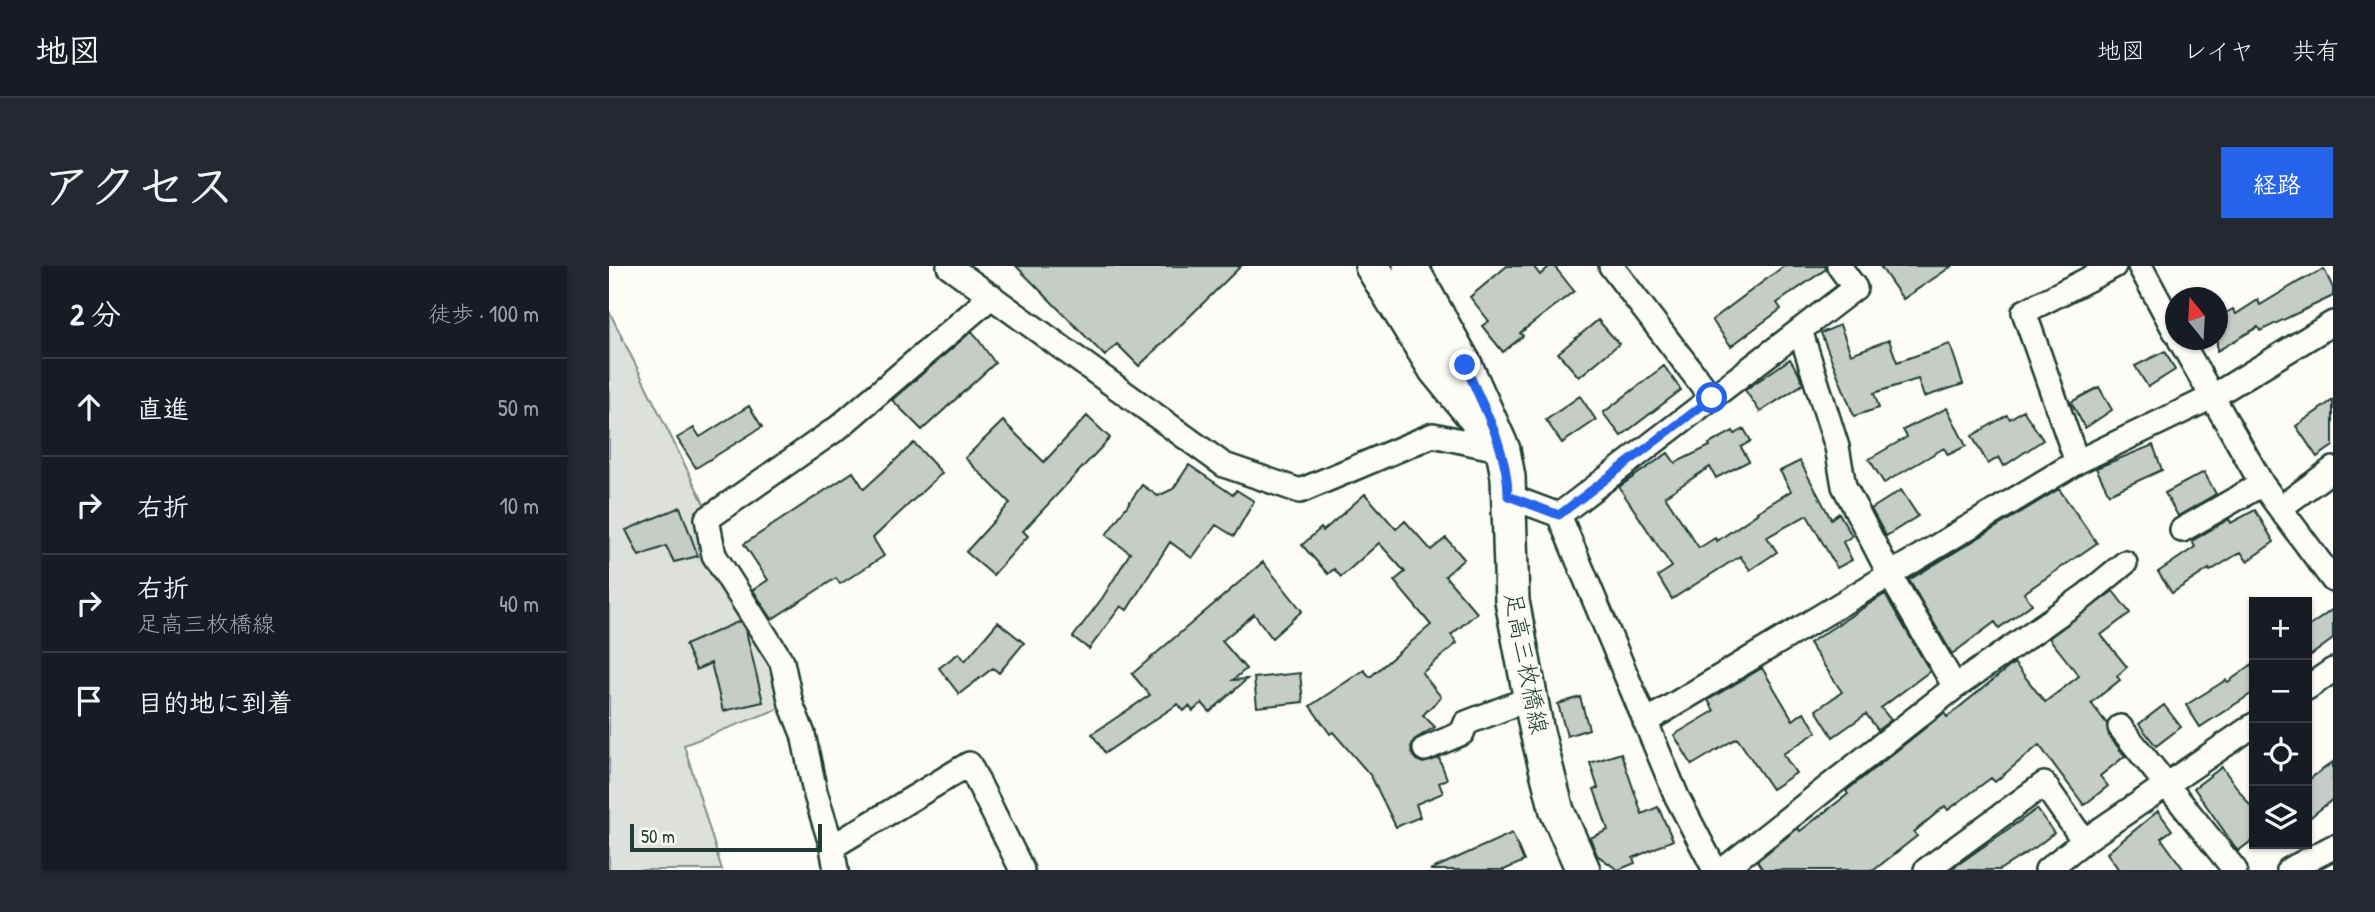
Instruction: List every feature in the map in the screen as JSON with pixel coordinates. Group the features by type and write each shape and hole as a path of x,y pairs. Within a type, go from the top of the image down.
{"main road":[{"path":"1372,266 1436,370 1503,450"},
{"name":"足高三枚橋線","path":"1410,266 1465,365 1503,450 1508,477 1512,601 1557,811 1583,870"}],"street":[{"path":"949,266 1224,465 1300,491 1433,435 1503,450"},
{"path":"1611,266 1712,398"},
{"path":"1559,515 1855,288 1839,266"},
{"path":"2077,463 2024,312 2114,266"},
{"path":"2140,266 2165,312"},
{"path":"837,870 815,792 803,734 790,704 782,662 713,555 707,519 839,427 992,296"},
{"path":"1646,722 2077,463 2212,397 2333,323"},
{"path":"1800,330 1837,447 1844,486 1890,575 1955,687"},
{"path":"2186,350 2262,484 2333,580"},
{"path":"2280,508 2333,469"},
{"path":"2182,530 2262,484"},
{"path":"1508,496 1559,515 1677,797 1715,870"},
{"path":"1723,870 1955,687 2085,596 2125,563"},
{"path":"2312,685 2333,670"},
{"path":"1425,749 1462,733 1466,723 1531,698"},
{"path":"2120,727 2235,870"},
{"path":"2047,870 2084,841 2249,729"},
{"path":"832,846 969,764 1022,870"},
{"path":"1926,870 2044,784 2084,841"},
{"path":"2289,870 2330,854"}],"shaded area":[{"path":"609,311 708,512 791,704 684,745 722,870 609,870"}],"building":[{"path":"1016,266 1241,266 1139,366 1117,344 1105,356"},
{"path":"1507,266 1533,266 1540,275 1550,266 1554,266 1574,291 1520,333 1523,336 1503,352 1482,326 1489,321 1470,297"},
{"path":"1784,266 1825,266 1826,269 1777,303 1781,309 1731,346 1712,320"},
{"path":"1880,266 1952,266 1903,299"},
{"path":"2324,269 2333,288 2333,296 2260,331 2258,327 2228,345 2228,312 2233,309 2236,314 2258,300 2260,305"},
{"path":"1598,320 1619,344 1579,377 1558,353"},
{"path":"1840,325 1851,354 1889,340 1897,362 1950,344 1963,384 1924,397 1918,379 1874,393 1879,408 1854,416 1821,333"},
{"path":"972,331 995,363 922,430 892,400"},
{"path":"2165,351 2175,370 2148,387 2135,366"},
{"path":"1790,359 1803,384 1760,412 1745,390"},
{"path":"1664,366 1681,390 1621,436 1603,413"},
{"path":"2099,387 2112,410 2085,428 2071,402"},
{"path":"1580,396 1596,420 1562,443 1546,420"},
{"path":"2333,400 2333,446 2317,457 2296,426"},
{"path":"749,406 762,427 696,468 677,438 694,428 700,437"},
{"path":"1947,408 1966,446 1948,455 1944,448 1884,483 1869,459 1907,437 1903,430"},
{"path":"2023,410 2043,440 2004,466 1999,457 1988,464 1972,436 2007,415 2010,419"},
{"path":"1087,416 1110,438 1023,531 1028,536 993,575 966,552 1010,503 965,458 1003,421 1044,462"},
{"path":"1744,429 1751,441 1741,447 1749,461 1716,478 1710,467 1665,496 1699,548 1715,538 1717,541 1791,491 1780,471 1800,461 1831,519 1839,513 1852,536 1843,542 1852,560 1837,568 1807,515 1767,537 1777,552 1750,570 1740,556 1672,599 1658,576 1672,567 1619,487 1668,453 1675,463 1733,431 1735,434"},
{"path":"914,443 942,473 873,538 884,556 840,584 836,578 772,619 753,590 768,580 744,544 853,472 864,489"},
{"path":"2153,445 2162,470 2109,494 2096,468"},
{"path":"1189,465 1233,495 1236,490 1254,501 1234,536 1216,525 1192,558 1170,542 1127,610 1121,606 1089,649 1073,637 1103,597 1130,553 1106,535 1142,485 1158,496 1173,489"},
{"path":"2204,472 2216,494 2178,516 2165,493"},
{"path":"2059,489 2097,543 2024,593 2032,604 1999,628 1995,622 1952,654 1909,580"},
{"path":"1901,490 1918,516 1886,536 1871,509"},
{"path":"1365,494 1396,529 1405,521 1431,550 1446,538 1464,559 1445,576 1477,613 1451,635 1457,643 1422,673 1441,697 1423,715 1435,727 1414,740 1412,754 1416,760 1423,763 1439,758 1447,779 1439,783 1443,793 1416,804 1420,817 1396,827 1371,776 1333,732 1330,734 1310,706 1364,670 1370,677 1431,625 1394,581 1405,572 1379,543 1341,577 1334,569 1328,574 1302,545 1321,528 1323,531"},
{"path":"680,507 698,556 674,562 666,546 639,556 626,530"},
{"path":"2255,510 2274,542 2247,561 2241,552 2172,593 2158,572 2195,547 2192,541 2229,519 2231,523"},
{"path":"1263,562 1302,611 1272,638 1254,614 1222,641 1246,669 1233,680 1247,679 1210,712 1202,703 1193,711 1189,706 1184,711 1178,704 1105,753 1092,734 1150,695 1132,674"},
{"path":"2113,591 2130,613 2101,635 2127,667 2117,676 2120,680 2091,703 2107,724 2109,736 2125,756 2100,776 2108,786 2084,805 2039,745 1995,782 1991,778 1948,810 1945,806 1914,832 1917,836 1874,870 1763,870 1757,861 1798,828 1800,831 1848,794 1846,791 1944,713 1947,717 2014,663 2045,702 2079,676 2049,638"},
{"path":"1885,594 1930,671 1881,708 1891,720 1878,730 1866,714 1833,737 1816,710 1842,692 1809,643"},
{"path":"2333,609 2333,639 2312,654 2312,624"},
{"path":"740,621 746,631 763,702 723,711 711,663 696,670 685,645"},
{"path":"998,622 1024,643 999,673 993,668 959,694 939,668 959,653 965,661"},
{"path":"2249,667 2249,695 2200,727 2186,705 2226,680 2228,682"},
{"path":"1762,668 1793,720 1804,712 1817,732 1783,754 1796,773 1772,789 1737,738 1692,765 1674,735 1714,711 1708,700"},
{"path":"1300,673 1303,702 1257,707 1254,678"},
{"path":"1580,697 1589,729 1567,736 1558,704"},
{"path":"2164,705 2181,727 2156,746 2139,724"},
{"path":"1621,753 1642,814 1658,807 1673,840 1633,858 1635,863 1618,870 1597,855 1590,838 1608,830 1594,789 1598,788 1590,763"},
{"path":"2333,762 2333,799 2312,816 2312,786 2312,777"},
{"path":"2222,767 2249,804 2249,843 2238,851 2194,788"},
{"path":"2037,809 2054,833 2036,847 1999,870 1950,870"},
{"path":"2158,811 2172,830 2161,838 2184,870 2119,870 2107,853"},
{"path":"1512,833 1524,861 1504,870 1430,870"}],"route":[{"path":"1465,365 1503,450 1508,496 1559,515 1712,398"}]}
